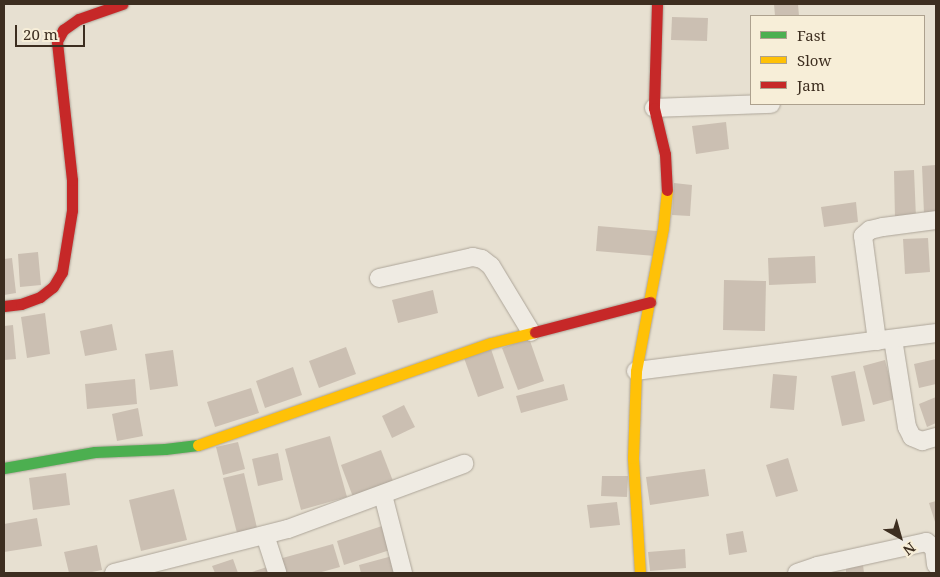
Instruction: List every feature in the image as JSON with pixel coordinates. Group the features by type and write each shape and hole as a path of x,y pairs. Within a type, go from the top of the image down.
{"street":[{"path":"4,306 21,304 40,296 53,287 62,272 72,210 72,173 57,55 58,41 63,30 79,19 122,4"},
{"path":"640,573 633,458 636,371 663,228 668,184 665,154 654,108 653,72 657,4"},
{"path":"654,108 750,105"},
{"path":"936,220 883,226 870,230 862,236 906,427 912,436 922,441 936,437"},
{"path":"379,278 473,257 482,258 491,266 531,332"},
{"path":"4,468 95,452 164,449 197,445 491,342 650,302"},
{"path":"636,371 936,334"},
{"path":"114,573 265,535 383,495 464,464"},
{"path":"383,495 403,573"},
{"path":"265,535 277,573"},
{"path":"796,573 926,542 934,548 936,565"}],"building":[{"path":"774,4 798,4 799,15 775,15"},
{"path":"672,17 708,18 707,41 671,40"},
{"path":"726,122 729,149 696,154 692,126"},
{"path":"936,165 936,214 924,214 922,166"},
{"path":"914,170 916,218 895,219 894,171"},
{"path":"674,183 692,185 690,216 672,215"},
{"path":"856,202 858,222 824,227 821,207"},
{"path":"598,226 657,231 655,256 596,251"},
{"path":"928,238 930,272 905,274 903,239"},
{"path":"38,252 41,285 20,287 18,254"},
{"path":"815,256 816,283 769,285 768,258"},
{"path":"12,258 16,293 4,295 4,259"},
{"path":"724,280 766,281 765,331 723,330"},
{"path":"433,290 438,313 398,323 392,300"},
{"path":"45,313 50,354 27,358 21,317"},
{"path":"112,324 117,350 85,356 80,331"},
{"path":"13,325 16,359 4,360 4,326"},
{"path":"529,338 544,381 518,390 502,348"},
{"path":"346,347 356,374 319,388 309,361"},
{"path":"491,349 504,388 478,397 464,358"},
{"path":"173,350 178,386 150,390 145,354"},
{"path":"936,359 936,384 919,388 914,364"},
{"path":"885,360 895,399 873,405 863,366"},
{"path":"293,367 302,395 265,408 256,381"},
{"path":"855,371 865,421 842,426 831,376"},
{"path":"773,374 797,376 794,410 770,408"},
{"path":"135,379 137,404 87,409 85,384"},
{"path":"564,384 568,400 521,413 516,396"},
{"path":"251,388 259,413 215,427 207,402"},
{"path":"936,397 936,423 927,427 919,404"},
{"path":"404,405 415,427 392,438 382,416"},
{"path":"138,408 143,436 117,441 112,414"},
{"path":"330,436 347,497 301,510 285,449"},
{"path":"238,442 245,469 223,475 216,447"},
{"path":"381,450 393,481 353,497 341,465"},
{"path":"278,453 283,480 258,486 252,459"},
{"path":"788,458 798,491 776,497 766,465"},
{"path":"705,469 709,496 650,505 646,477"},
{"path":"66,473 70,505 33,510 29,478"},
{"path":"244,473 258,532 238,537 223,478"},
{"path":"602,476 628,476 627,497 601,496"},
{"path":"174,489 187,540 141,551 129,500"},
{"path":"936,501 936,525 929,503"},
{"path":"617,502 620,525 590,528 587,505"},
{"path":"37,518 42,546 4,552 4,524"},
{"path":"385,525 393,549 344,565 337,541"},
{"path":"743,531 747,552 729,555 726,534"},
{"path":"333,544 340,567 318,573 283,573 279,559"},
{"path":"97,545 102,570 87,573 69,573 64,552"},
{"path":"685,549 686,568 650,571 648,552"},
{"path":"396,555 402,573 361,573 359,565"},
{"path":"233,559 238,573 215,573 212,566"},
{"path":"863,565 864,573 846,573 846,567"},
{"path":"267,567 269,573 249,573"}],"traffic: fast":[{"path":"4,468 95,452 165,449 198,445"}],"traffic: slow":[{"path":"640,573 633,458 636,371 663,228 667,190"},
{"path":"198,445 491,343 535,332"}],"traffic: jam":[{"path":"4,306 21,304 40,297 53,287 62,272 72,210 72,180 57,41 63,30 79,19 122,4"},
{"path":"657,4 654,108 665,154 667,190"},
{"path":"535,332 650,302"}]}
